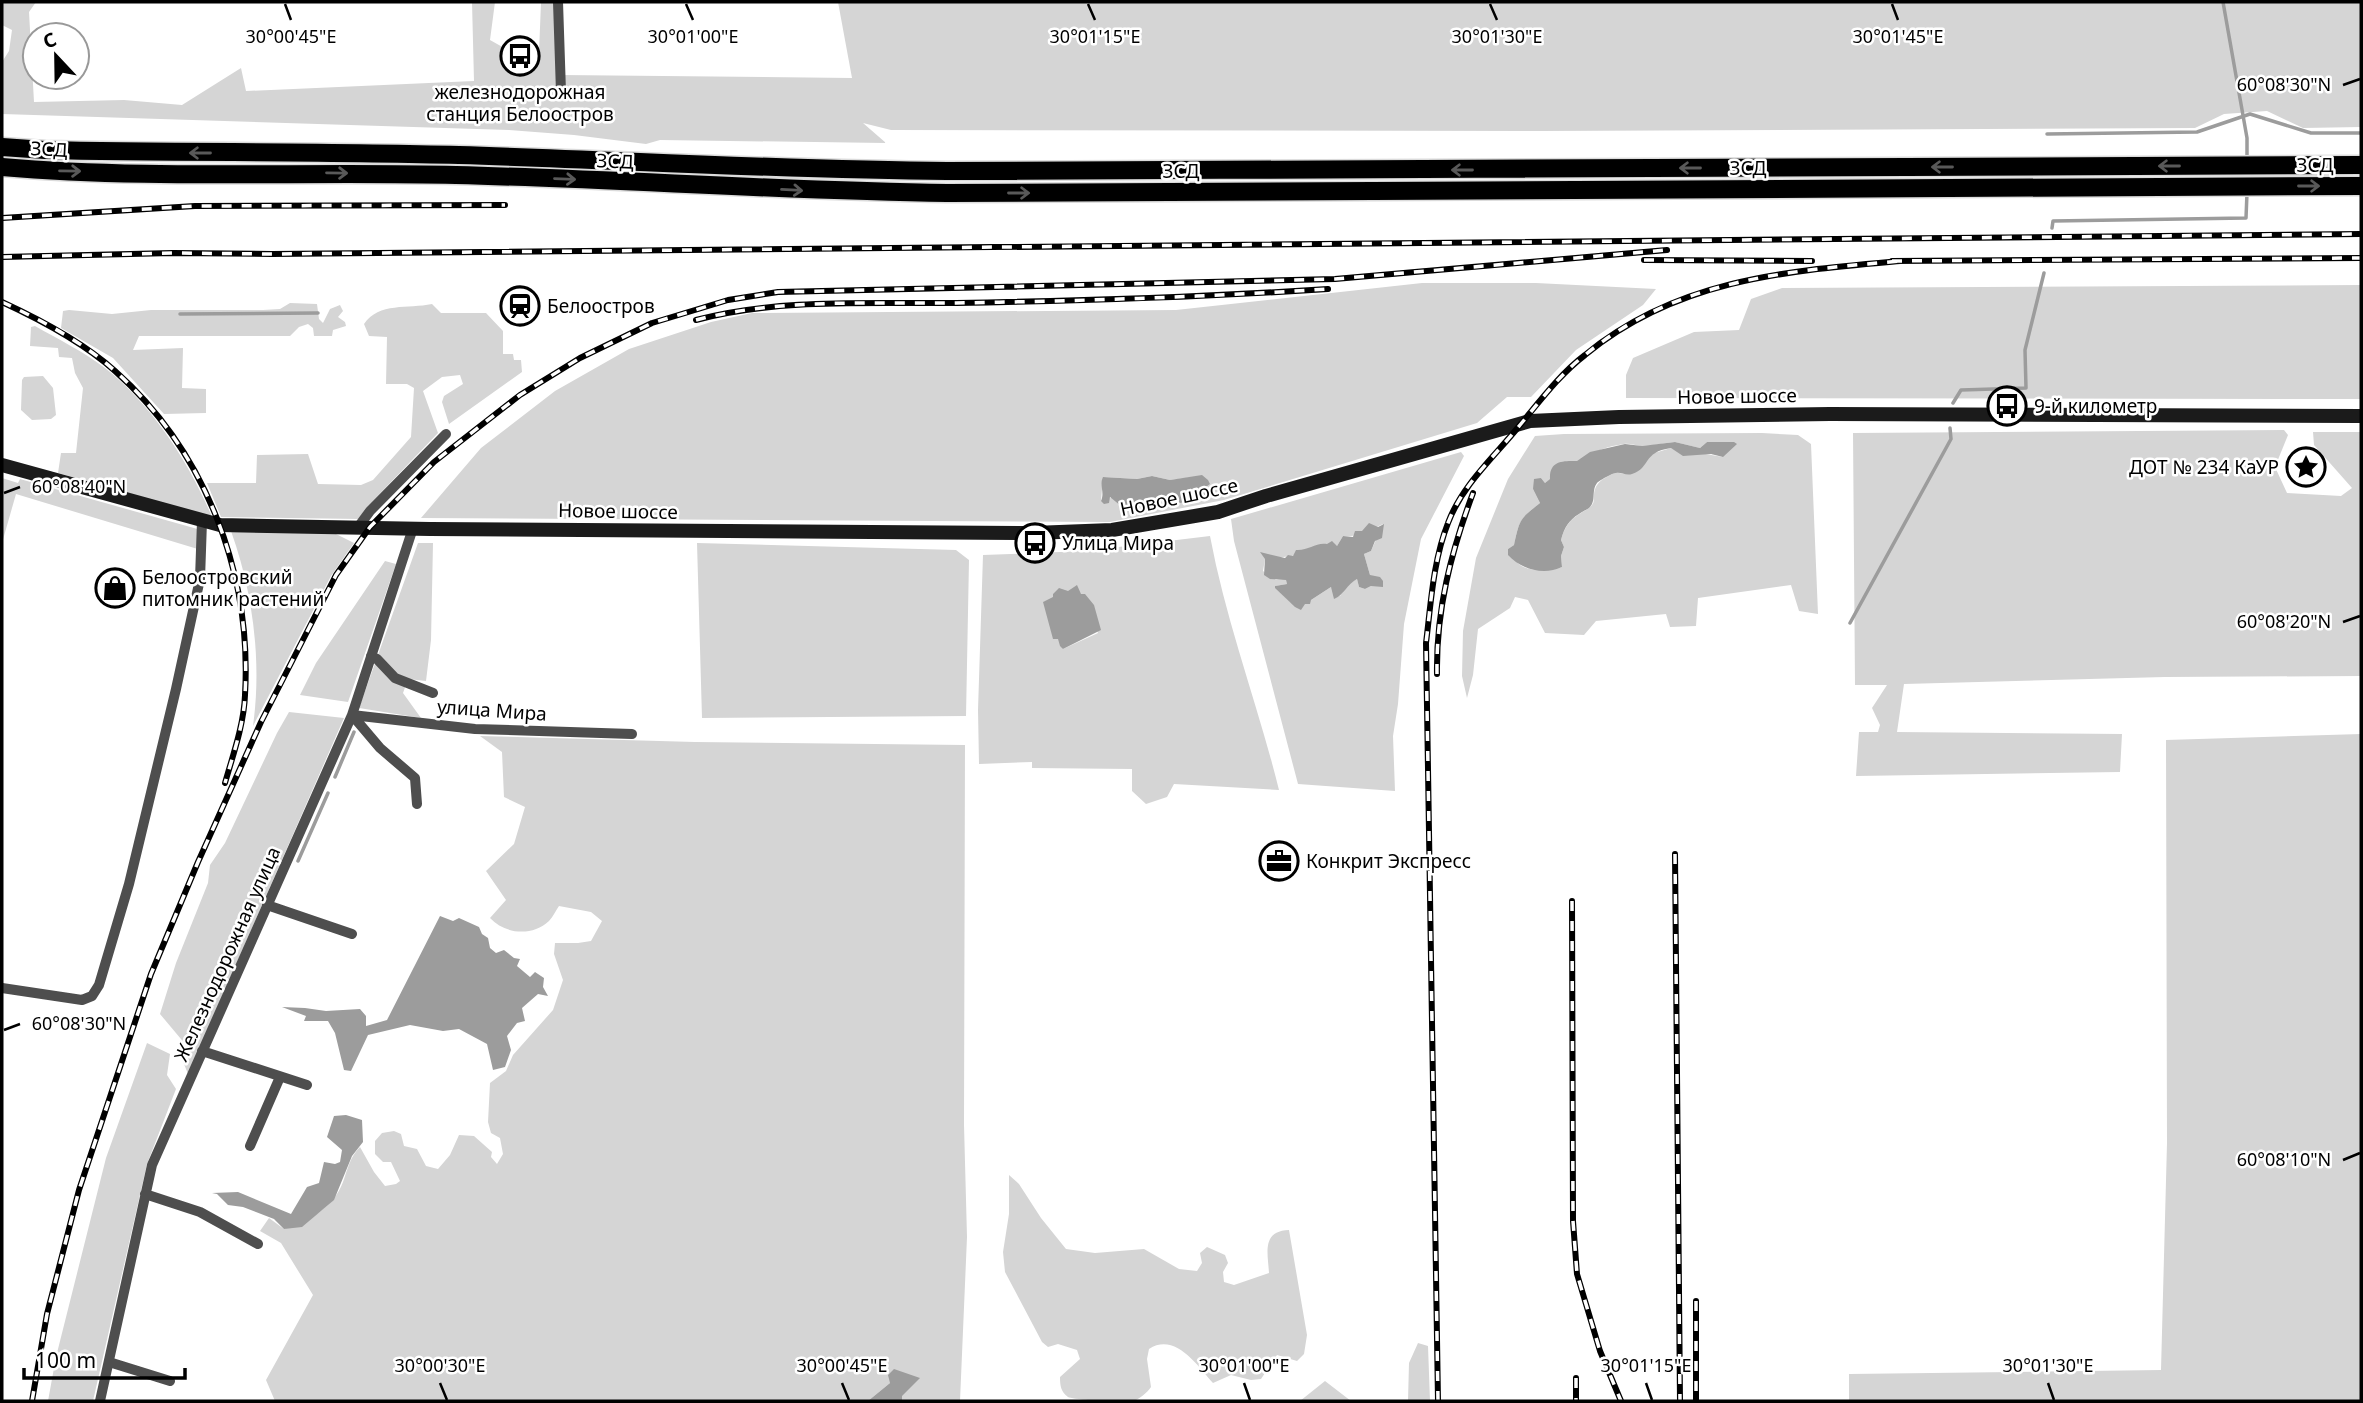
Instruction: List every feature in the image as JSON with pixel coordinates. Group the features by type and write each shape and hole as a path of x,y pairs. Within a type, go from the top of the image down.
{"highway":[{"name":"ЗСД","path":"2,147 45,150 470,155 829,170 934,171 2361,165"},
{"name":"ЗСД","path":"2,167 44,170 456,175 829,191 947,193 2361,186"}],"main road":[{"name":"Новое шоссе","path":"2,464 202,522 220,524 961,534 1112,530 1219,512 1530,421 1830,414 2361,416"}],"street":[{"path":"558,2 561,92"},
{"path":"359,526 370,511 446,434"},
{"path":"2,988 82,1000 92,996 99,985 131,876 200,579 202,522"},
{"name":"Железнодорожная улица","path":"100,1401 152,1165 352,715 413,528"},
{"path":"371,656 395,678 433,692"},
{"path":"352,715 380,748 415,778 417,804"},
{"name":"улица Мира","path":"352,715 475,729 632,734"},
{"path":"267,905 352,934"},
{"path":"202,1051 307,1085"},
{"path":"250,1146 280,1077"},
{"path":"145,1194 200,1212 258,1244"},
{"path":"109,1363 170,1381"}],"shaded area":[{"path":"2,2 36,2 29,12 30,21 21,21 21,91 33,91 34,102 124,100 182,105 241,68 246,91 474,81 472,2 495,2 490,40 506,49 539,53 541,2 557,2 561,75 852,78 838,2 2361,2 2361,127 2303,128 2267,111 2224,114 2195,128 891,130 863,123 886,143 660,140 646,144 509,130 2,114 2,62 9,51 12,30 2,25"},
{"path":"1422,283 1536,283 1656,289 1643,305 1576,350 1531,397 1507,397 1477,423 1224,500 1110,522 421,518 481,448 555,391 629,349 711,322 752,313 1176,310","holes":["1152,476 1170,480 1202,476 1205,492 1192,501 1174,504 1167,497 1159,500 1109,498 1101,501 1103,477 1137,479"]},
{"path":"2361,285 2361,399 1626,398 1626,375 1633,358 1694,332 1739,330 1751,299 1782,288"},
{"path":"290,303 317,304 319,319 323,323 330,309 340,305 343,311 338,317 346,326 333,330 332,336 314,336 313,328 308,324 299,327 290,336 139,336 133,350 183,348 182,388 206,389 206,413 164,414 113,358 61,328 63,311 69,310 112,314 151,310 263,310 280,309"},
{"path":"432,304 441,313 486,313 503,331 503,354 513,354 514,360 521,360 522,372 449,424 442,402 444,396 463,384 460,375 442,377 423,391 438,433 365,509 359,519 221,517 207,483 256,483 257,455 308,454 318,484 361,485 373,480 411,437 414,388 407,384 386,384 387,337 369,336 364,324 370,317 386,309"},
{"path":"35,326 97,362 138,399 180,455 212,517 58,473 61,453 76,453 83,388 75,373 72,358 59,357 58,348 30,346 31,327"},
{"path":"43,376 53,388 56,415 51,419 32,420 21,410 22,380 24,377"},
{"path":"2284,430 2288,435 2275,467 2287,493 2341,496 2352,488 2314,445 2313,432 2361,432 2361,676 2165,677 1904,684 1897,732 2122,734 2120,772 1856,776 1859,732 1878,732 1880,725 1872,708 1887,685 1855,685 1853,433"},
{"path":"1762,433 1798,435 1811,444 1818,614 1799,611 1791,585 1698,598 1696,626 1670,627 1666,614 1596,621 1584,635 1545,633 1528,600 1515,597 1510,608 1478,629 1473,675 1467,698 1462,676 1463,631 1476,558 1508,479 1535,436","holes":["1675,442 1700,448 1707,442 1723,457 1671,448 1651,454 1641,467 1632,472 1616,472 1601,480 1596,486 1592,505 1574,518 1564,532 1561,540 1564,547 1562,567 1532,570 1518,563 1511,555 1508,549 1514,545 1522,520 1540,503 1533,489 1541,478 1545,483 1582,458 1613,446"]},
{"path":"1675,442 1700,448 1707,442 1737,444 1723,457 1711,454 1683,456 1671,448 1662,450 1651,456 1638,471 1630,474 1614,473 1598,482 1591,506 1572,519 1564,532 1561,540 1564,547 1562,567 1547,571 1533,570 1508,555 1508,549 1514,545 1522,520 1540,503 1533,489 1534,479 1541,478 1545,483 1550,479 1555,465 1577,461 1590,452 1625,444 1642,446"},
{"path":"1461,452 1464,456 1421,539 1404,624 1393,736 1395,791 1298,784 1234,541 1231,519","holes":["1383,524 1371,551 1364,554 1371,586 1365,589 1359,587 1357,579 1348,584 1340,596 1331,587 1305,604 1290,602 1275,586 1287,584 1286,579 1276,580 1263,571 1265,559 1292,556 1327,544 1337,546 1343,536 1358,535"]},
{"path":"1202,475 1210,484 1203,489 1209,495 1197,496 1192,501 1174,504 1167,497 1160,500 1155,509 1141,501 1131,509 1127,505 1121,506 1110,497 1109,503 1104,504 1101,501 1103,477 1137,479 1152,476 1170,480"},
{"path":"2,478 18,483 20,479 201,530 201,550 16,494 2,543"},
{"path":"1369,523 1378,527 1384,524 1382,538 1375,541 1371,551 1364,554 1370,575 1380,577 1383,587 1371,586 1365,589 1359,587 1357,579 1334,599 1331,587 1311,600 1310,604 1305,604 1301,610 1275,588 1287,584 1286,580 1270,579 1264,575 1265,559 1260,552 1285,558 1288,555 1293,556 1296,550 1332,541 1337,546 1343,536 1353,537 1355,531 1362,531"},
{"path":"231,531 334,533 354,543 331,576 253,726 256,702 254,627 245,578"},
{"path":"1210,536 1225,600 1279,790 1174,784 1167,797 1146,804 1132,791 1132,769 1032,768 1032,762 979,764 983,555 1085,551","holes":["1068,591 1081,594 1098,633 1063,649 1044,602"]},
{"path":"418,543 433,543 431,640 426,681 408,679 403,693 421,718 359,708"},
{"path":"697,543 956,550 969,560 966,716 702,718"},
{"path":"385,561 396,564 348,702 300,695 316,663"},
{"path":"1077,585 1081,594 1085,594 1094,605 1101,630 1063,649 1058,639 1053,639 1043,602 1053,597 1059,588 1068,591"},
{"path":"289,712 344,718 188,1074 182,1059 186,1045 160,1014 176,963 208,883 210,865 225,843"},
{"path":"2361,734 2361,1401 1849,1401 1849,1374 2161,1370 2167,1143 2166,740"},
{"path":"480,736 965,745 964,1125 967,1237 960,1401 902,1401 902,1397 890,1383 868,1401 275,1401 266,1380 313,1295 281,1243 260,1231 269,1218 284,1229 320,1212 339,1191 360,1147 385,1186 400,1181 391,1162 383,1162 375,1154 375,1141 382,1133 394,1131 401,1134 404,1146 417,1149 426,1166 438,1169 450,1155 459,1135 474,1136 492,1152 491,1157 497,1164 503,1154 500,1138 491,1133 488,1122 490,1083 506,1071 513,1055 553,1010 563,980 554,954 555,943 591,941 602,921 591,912 559,906 549,921 535,930 511,930 490,918 506,900 486,871 514,844 525,807 504,797 502,752"},
{"path":"440,916 453,921 459,918 479,927 482,934 488,938 490,948 496,953 504,950 520,959 517,966 530,977 535,972 544,978 543,987 548,996 538,994 522,1008 525,1021 517,1023 507,1036 511,1050 505,1067 493,1070 487,1044 459,1029 443,1031 410,1025 368,1035 351,1071 344,1070 335,1033 328,1021 304,1021 306,1016 282,1007 326,1011 360,1009 366,1016 366,1026 387,1020"},
{"path":"147,1043 170,1054 167,1075 176,1089 147,1164 93,1401 48,1401 56,1357 106,1158"},
{"path":"346,1115 362,1120 363,1142 352,1156 334,1200 302,1227 284,1229 274,1219 243,1207 228,1205 217,1194 212,1193 238,1192 291,1214 307,1187 319,1183 324,1162 340,1162 342,1150 327,1137 334,1116"},
{"path":"1009,1175 1019,1184 1066,1249 1095,1253 1144,1249 1179,1269 1197,1271 1202,1263 1200,1253 1207,1247 1225,1255 1228,1263 1223,1272 1224,1282 1234,1285 1269,1273 1270,1239 1280,1231 1289,1230 1307,1335 1304,1354 1297,1361 1277,1355 1261,1379 1251,1380 1231,1375 1213,1383 1185,1353 1168,1345 1159,1345 1149,1349 1147,1359 1151,1387 1138,1399 1129,1402 1068,1397 1061,1388 1060,1377 1080,1359 1077,1350 1058,1344 1048,1347 1042,1342 1005,1272 1003,1252 1009,1214"},
{"path":"1418,1343 1428,1346 1430,1401 1408,1401 1409,1363"},
{"path":"894,1369 920,1378 902,1396 902,1401 868,1401 890,1383 888,1375"},
{"path":"1325,1381 1351,1401 1300,1401"}],"waterway":[{"path":"2223,2 2247,138 2247,161"},
{"path":"2047,134 2197,132 2250,114 2311,133 2361,133"},
{"path":"2052,228 2053,221 2246,218 2247,193"},
{"path":"1953,403 1961,390 2026,388 2025,350 2044,273"},
{"path":"180,314 318,313"},
{"path":"1850,623 1951,439 1950,428"},
{"path":"335,777 354,732"},
{"path":"298,861 328,793"}],"railway":[{"path":"2,218 195,206 505,205"},
{"path":"2,257 173,253 2361,234"},
{"path":"32,1401 47,1314 79,1190 151,974 261,722 336,575 370,527 434,462 520,395 580,358 652,323 728,300 778,292 1335,279 1667,250"},
{"path":"1892,261 2361,258"},
{"path":"1644,260 1812,261"},
{"path":"1438,1401 1426,643 1436,567 1448,523 1470,483 1551,388 1576,362 1620,330 1695,294 1735,283 1816,269 1900,261"},
{"path":"696,320 727,313 792,305 1096,300 1328,289"},
{"path":"2,302 61,332 115,371 147,403 175,439 198,477 217,518 231,561 245,650 243,717 225,783"},
{"path":"1437,674 1439,627 1446,582 1473,493"},
{"path":"1675,854 1680,1401"},
{"path":"1572,901 1573,1221 1577,1274 1600,1351 1621,1401"},
{"path":"1696,1301 1696,1401"},
{"path":"1576,1378 1576,1401"}],"place":[{"name":"железнодорожная станция Белоостров","path":"520,56"},
{"name":"Белоостров","path":"520,306"},
{"name":"9-й километр","path":"2007,406"},
{"name":"ДОТ № 234 КаУР","path":"2306,467"},
{"name":"Улица Мира","path":"1035,543"},
{"name":"Белоостровский питомник растений","path":"115,588"},
{"name":"Конкрит Экспресс","path":"1279,861"}]}
